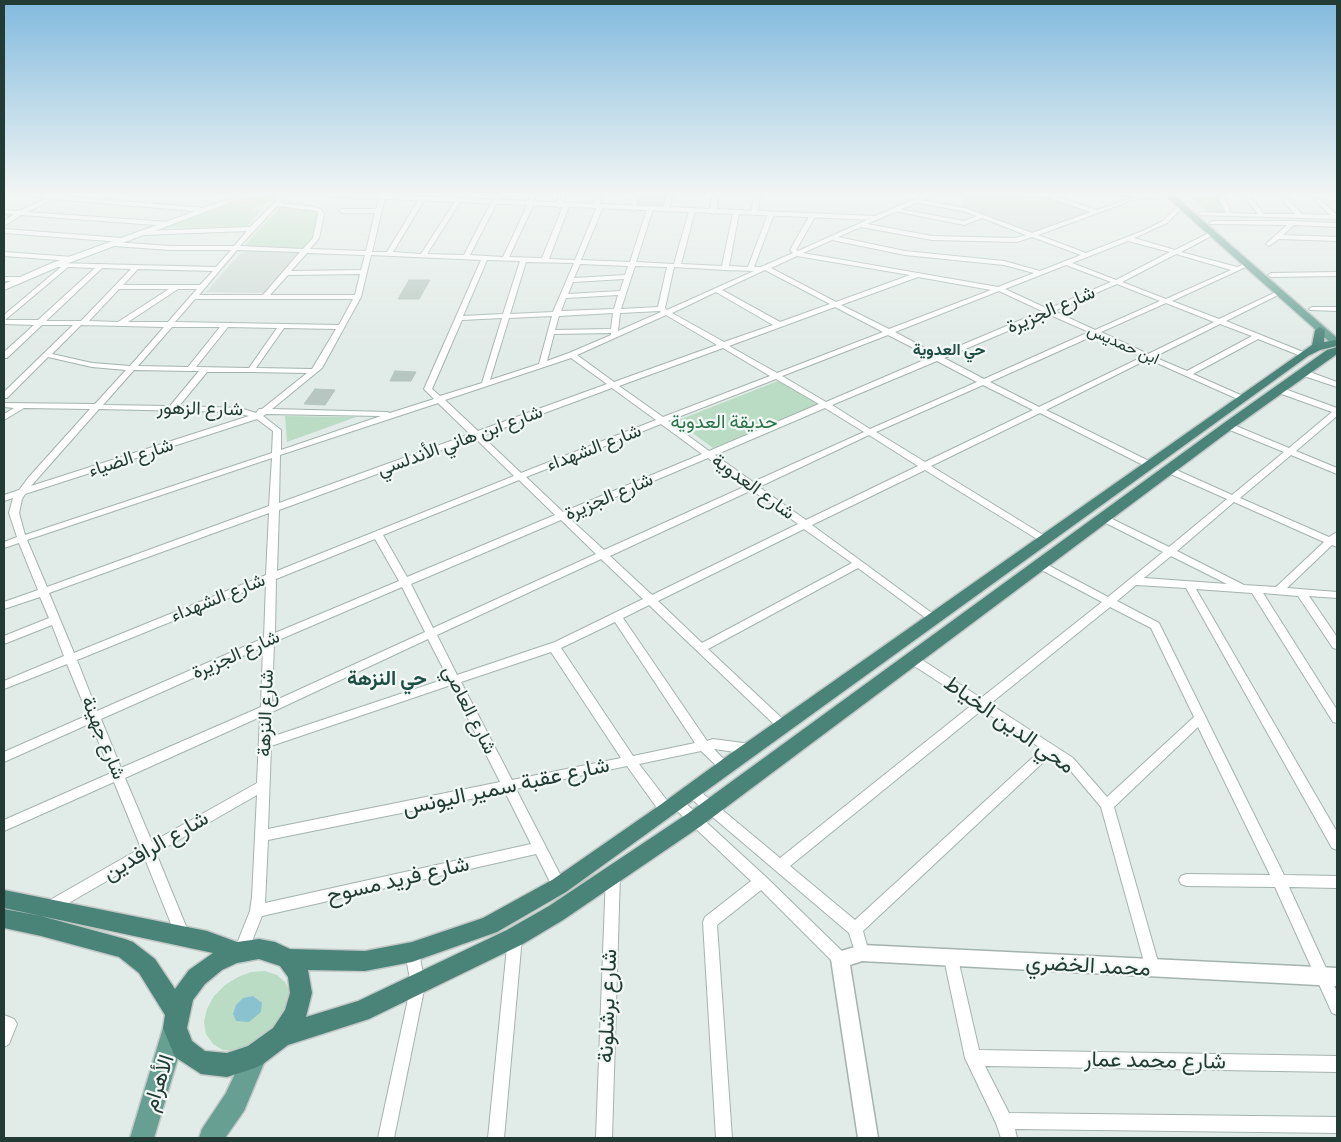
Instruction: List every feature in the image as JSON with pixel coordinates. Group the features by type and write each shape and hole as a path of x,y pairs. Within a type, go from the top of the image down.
{"highway":[{"path":"1320,330 1320,339 1330,348"},
{"path":"281,1036 361,1011 418,985 516,937 613,874 694,820 1228,426 1304,373 1330,348"},
{"path":"288,959 365,961 412,952 489,925 558,886 672,807 750,749 1242,399 1330,348"},
{"path":"4,898 183,936 224,946 237,952"},
{"path":"4,919 42,926 125,949 147,966 176,1021 183,1049 201,1062 227,1065 255,1056 281,1036 296,1015 301,994 299,974 288,959 275,952 259,949 237,952 214,963 197,977 184,994 176,1021"}],"main road":[{"path":"4,286 107,246"},
{"path":"1226,246 1320,330 1330,348"},
{"path":"1238,246 1336,329"},
{"name":"الأهرام","path":"142,1138 176,1021"},
{"path":"210,1138 235,1102 255,1056"}],"street":[{"path":"155,246 306,250 765,269 1150,465"},
{"path":"265,297 309,246"},
{"path":"260,414 314,371 358,297 370,246"},
{"path":"389,254 393,246"},
{"path":"423,255 429,246"},
{"path":"466,257 471,246"},
{"path":"505,259 511,246"},
{"path":"545,260 550,246"},
{"path":"542,365 556,314 584,246"},
{"path":"615,334 622,293 637,246"},
{"path":"665,310 674,266 680,246"},
{"path":"725,268 729,246"},
{"path":"750,269 759,246"},
{"path":"795,246 793,250 797,254"},
{"path":"4,545 572,355 665,310 717,290 814,246"},
{"path":"872,246 905,253 1004,263 1041,273"},
{"path":"1063,246 1087,255"},
{"name":"شارع الشهداء","path":"4,685 520,476 1109,246"},
{"path":"1156,246 1236,269"},
{"name":"شارع الجزيرة","path":"4,757 268,640 1117,282 1190,246"},
{"path":"21,493 236,248"},
{"path":"4,254 72,259"},
{"name":"ابن حمديس","path":"797,254 999,289 1242,399"},
{"path":"486,258 428,389 783,726"},
{"path":"485,384 524,260"},
{"path":"1067,263 1258,336 1330,348"},
{"path":"4,826 604,556 870,432 1247,265"},
{"path":"55,266 219,268"},
{"path":"4,318 66,266"},
{"path":"4,356 102,266"},
{"path":"4,396 81,323 136,267"},
{"path":"286,273 364,272"},
{"path":"1270,274 1337,274"},
{"name":"شارع ابن هاني الأندلسي","path":"4,606 917,275"},
{"path":"571,280 627,277"},
{"path":"4,279 20,279"},
{"path":"117,287 202,287"},
{"path":"121,324 175,287"},
{"path":"717,290 779,325"},
{"path":"564,296 622,293"},
{"path":"266,744 554,647 1278,293"},
{"path":"194,297 358,297"},
{"path":"1312,309 1337,309"},
{"path":"459,318 618,310 665,310 826,405 1045,540"},
{"path":"4,322 341,327"},
{"path":"190,369 226,325"},
{"path":"251,370 282,326"},
{"path":"550,332 615,334"},
{"path":"1187,374 1258,336"},
{"path":"48,355 92,365 132,368 314,371"},
{"name":"شارع العدوية","path":"572,355 935,619"},
{"path":"172,409 205,369"},
{"path":"1304,373 1337,385"},
{"path":"1279,390 1337,412"},
{"name":"شارع الزهور","path":"4,405 234,410"},
{"path":"4,418 24,405"},
{"name":"شارع النزهة","path":"234,410 260,414 277,430 272,510 266,744 257,912 237,952"},
{"path":"780,866 1109,602 1337,412"},
{"name":"شارع الزهور","path":"260,414 396,414"},
{"name":"شارع الضياء","path":"4,498 260,414"},
{"path":"1228,426 1337,471"},
{"path":"1169,470 1335,540 1278,591"},
{"name":"شارع جهينة","path":"21,493 17,499 14,513 22,539 183,936"},
{"path":"1103,518 1243,588"},
{"name":"شارع العاصي","path":"377,534 405,583 558,886"},
{"path":"701,648 858,564"},
{"path":"1040,565 1154,626 1329,977 1337,1008"},
{"path":"1133,581 1337,594"},
{"path":"1189,585 1337,844"},
{"path":"1255,589 1337,719"},
{"path":"1301,592 1337,645"},
{"path":"617,617 704,746 725,767"},
{"path":"4,640 55,620"},
{"path":"554,647 630,761 672,807 694,820 761,881 840,959 868,1138"},
{"name":"محي الدين الخياط","path":"912,659 1069,761 1107,805 1153,969"},
{"path":"1107,805 1200,718"},
{"name":"شارع عقبة سمير اليونس","path":"262,836 714,744 750,749"},
{"path":"855,929 1050,748"},
{"name":"شارع الرافدين","path":"48,908 264,785"},
{"path":"692,792 855,929 862,954"},
{"name":"شارع فريد مسوح","path":"257,912 538,848"},
{"name":"شارع برشلونة","path":"604,1138 613,874"},
{"path":"1186,880 1337,882"},
{"path":"724,1138 710,922 761,881"},
{"path":"496,1138 516,937"},
{"path":"386,1138 418,985 412,952"},
{"name":"محمد الخضري","path":"840,959 862,954 1329,977"},
{"path":"951,959 973,1058 1004,1120 1009,1138"},
{"path":"4,1023 9,1024 4,1039"},
{"name":"شارع محمد عمار","path":"973,1058 1337,1064"},
{"path":"1004,1120 1337,1126"}],"shaded area":[{"path":"255,250 299,252 265,293 206,292 241,253"}],"green space":[{"path":"250,246 305,246 302,249"},
{"name":"حديقة العدوية","path":"778,381 821,405 713,448 676,421"},
{"path":"285,416 356,417 287,442"},
{"path":"265,971 277,975 285,982 290,992 290,1004 266,1041 237,1051 223,1050 213,1044 206,1034 204,1022 207,1009 214,996 225,985 238,977 251,972"}],"water":[{"path":"253,996 262,1003 261,1012 249,1022 236,1021 233,1014 236,1005 243,998"}],"building":[{"path":"409,280 430,280 419,299 398,299"},
{"path":"395,371 416,372 411,381 390,381"},
{"path":"315,389 335,390 325,405 304,404"}],"district":[{"name":"حي العدوية","path":"949,350"},
{"name":"حي النزهة","path":"387,679"}]}
